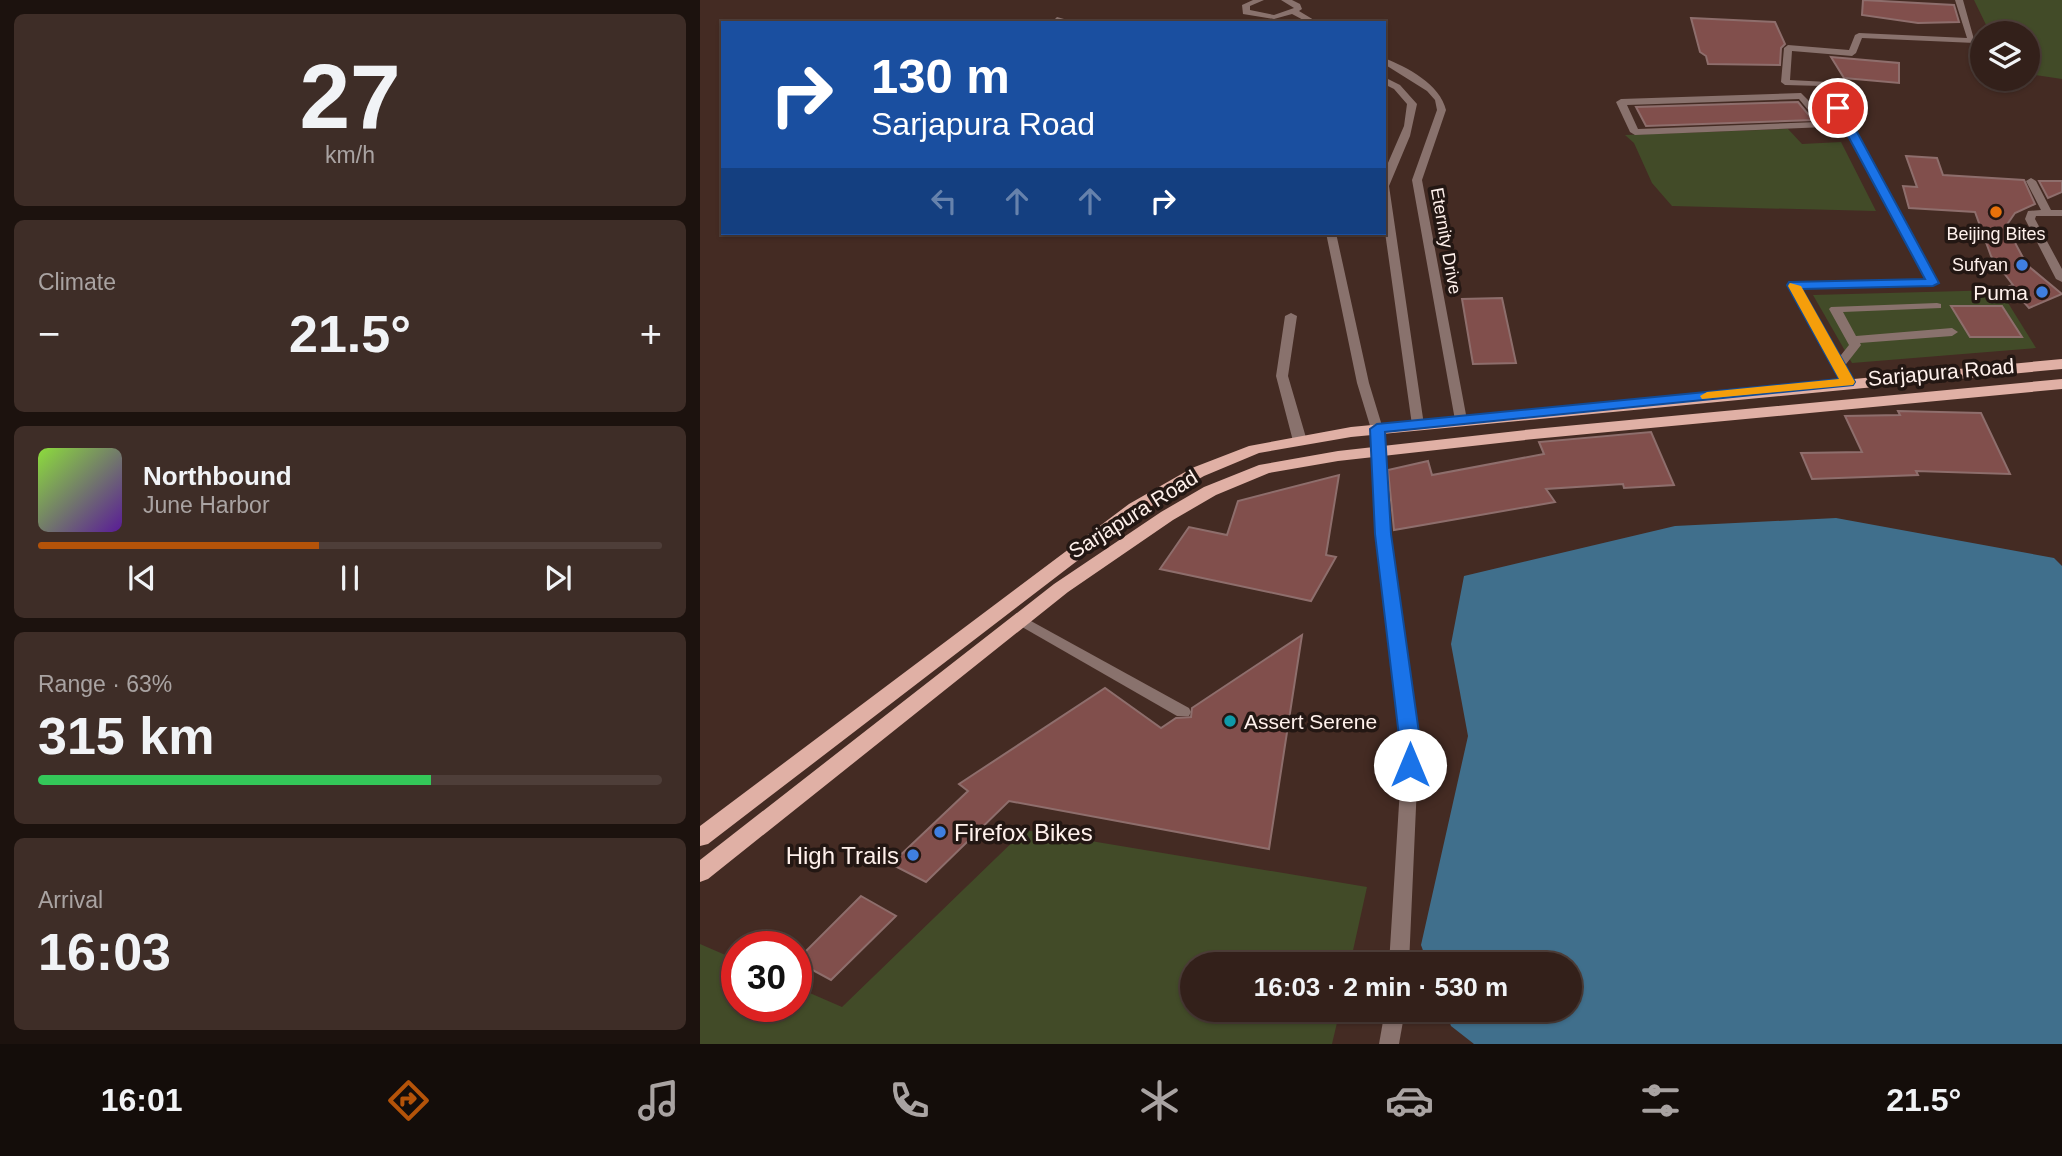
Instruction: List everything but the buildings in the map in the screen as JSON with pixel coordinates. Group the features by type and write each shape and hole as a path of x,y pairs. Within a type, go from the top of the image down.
{"main road":[{"name":"Sarjapura Road","path":"700,838 1135,509 1209,467 1255,449 1377,429 1461,420 2062,364"},
{"name":"Sarjapura Road","path":"700,873 1061,588 1167,516 1210,491 1265,469 1379,452 1715,416 2061,386"}],"street":[{"path":"1234,0 1246,5 1260,0"},
{"path":"1285,0 1298,6 1295,12"},
{"path":"1848,382 1794,285 1933,283 1825,84 1786,82 1788,48 1852,53 1859,35 1972,41 1959,0"},
{"path":"1246,5 1244,9 1250,14 1272,21"},
{"path":"1265,17 1295,12 1311,21"},
{"name":"Eternity Drive","path":"1386,61 1426,83 1441,100 1442,121 1422,162 1417,180 1461,420"},
{"path":"1386,81 1397,87 1412,104 1412,125 1386,180"},
{"path":"1813,109 1823,125 1635,132 1621,102 1801,96 1813,109 1838,108"},
{"path":"2031,181 2046,211"},
{"path":"1386,200 1418,425"},
{"path":"2062,213 2032,213 2030,219 2062,279"},
{"path":"1331,235 1363,383 1377,429 1383,534 1411,740 1400,952"},
{"path":"1839,365 1855,345 1835,309 1937,306"},
{"path":"1291,316 1282,376 1300,441"},
{"path":"1852,340 1952,332"},
{"path":"1020,620 1184,712"},
{"path":"1389,1044 1393,1022"}],"green space":[{"path":"1974,0 2062,0 2062,79 2040,76 2040,21 1984,21"},
{"path":"1788,129 1802,144 1841,142 1876,211 1672,206 1652,183 1634,143 1625,135"},
{"path":"2000,290 2036,348 1852,363 1813,295"},
{"path":"1025,830 1367,887 1353,952 1180,952 1180,1022 1337,1022 1332,1044 700,1044 700,944 721,953 721,1022 812,1022 812,994 842,1007"}],"water":[{"path":"1836,518 2054,558 2062,566 2062,1044 1474,1044 1451,1026 1450,1022 1582,1022 1582,952 1424,952 1421,945 1468,736 1451,644 1464,576 1675,526"}],"slow traffic":[{"path":"1707,396 1848,382 1794,286"}],"place":[{"name":"Beijing Bites","path":"1996,212"},
{"name":"Sufyan","path":"2022,265"},
{"name":"Puma","path":"2042,292"},
{"name":"Assert Serene","path":"1230,721"},
{"name":"Firefox Bikes","path":"940,832"},
{"name":"High Trails","path":"913,855"}],"route":[{"path":"1410,765 1411,740 1383,534 1377,429 1848,382 1794,285 1933,283 1838,108"}]}
